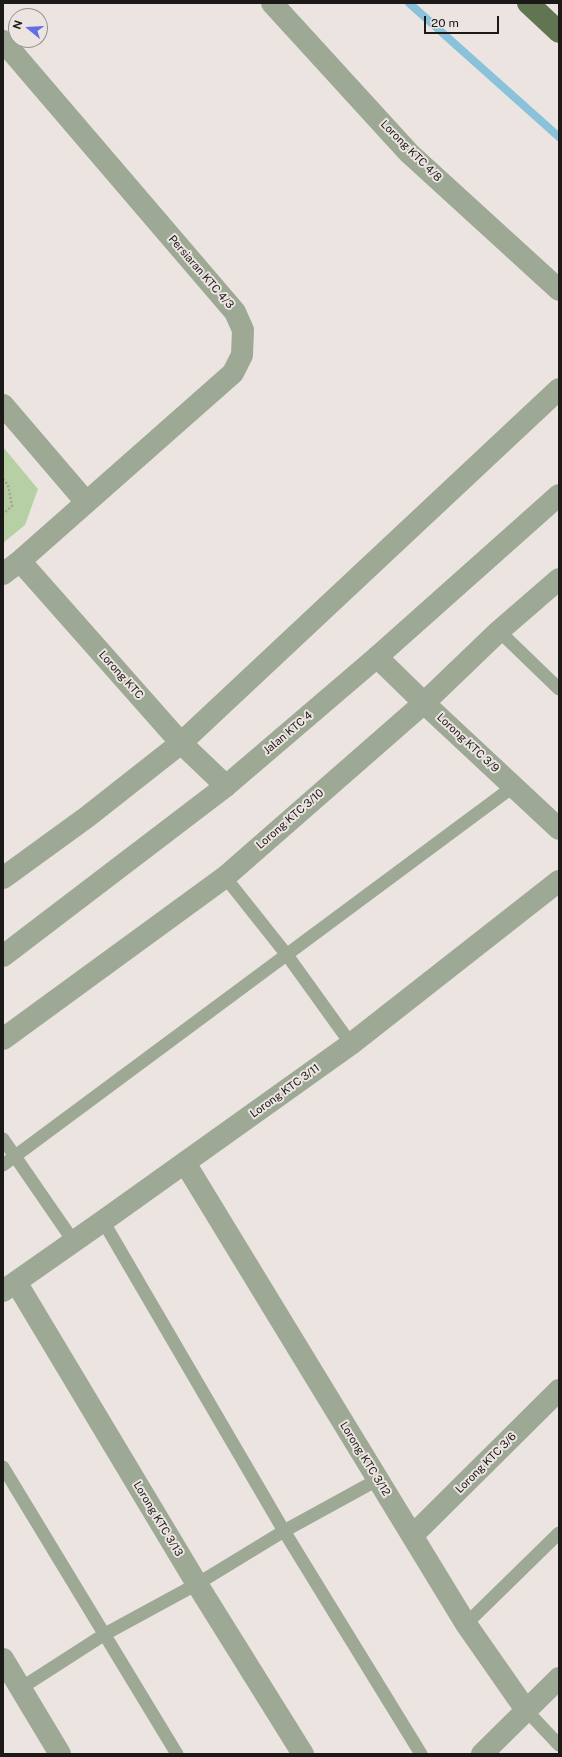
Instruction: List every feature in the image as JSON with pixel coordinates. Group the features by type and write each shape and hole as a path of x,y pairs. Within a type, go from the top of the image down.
{"main road":[{"path":"528,3 559,32"}],"street":[{"name":"Lorong KTC 4/8","path":"272,3 409,153 559,290"},
{"name":"Persiaran KTC 4/3","path":"3,41 235,312 243,330 242,355 232,373 20,561 3,574"},
{"path":"3,878 87,817 181,743 559,389"},
{"path":"3,404 86,502"},
{"name":"Jalan KTC 4","path":"3,956 226,786 377,657 559,495"},
{"name":"Lorong KTC","path":"20,561 181,743 226,786"},
{"name":"Lorong KTC 3/10","path":"3,1039 225,877 424,703 499,631 559,579"},
{"name":"Lorong KTC 3/9","path":"377,657 559,829"},
{"name":"Lorong KTC 3/11","path":"10,1286 351,1044 559,881"},
{"name":"Lorong KTC 3/12","path":"185,1163 466,1624 526,1710"},
{"name":"Lorong KTC 3/13","path":"10,1286 303,1754"},
{"name":"Lorong KTC 3/6","path":"412,1535 559,1390"},
{"path":"3,1659 60,1754"},
{"path":"482,1754 559,1678"}],"lane":[{"path":"499,631 559,689"},
{"path":"3,1165 514,786"},
{"path":"225,877 287,955 351,1044"},
{"path":"3,1139 74,1242"},
{"path":"103,1221 284,1531 422,1754"},
{"path":"3,1467 177,1754"},
{"path":"21,1688 105,1634 197,1584 284,1531 377,1480"},
{"path":"466,1624 559,1532"},
{"name":"Lorong KTC 3/12","path":"526,1710 559,1745"}],"path":[{"path":"3,479 8,485 12,506 3,514"}],"green space":[{"path":"3,447 38,489 25,525 3,543"}],"waterway":[{"path":"409,3 559,137"}]}
